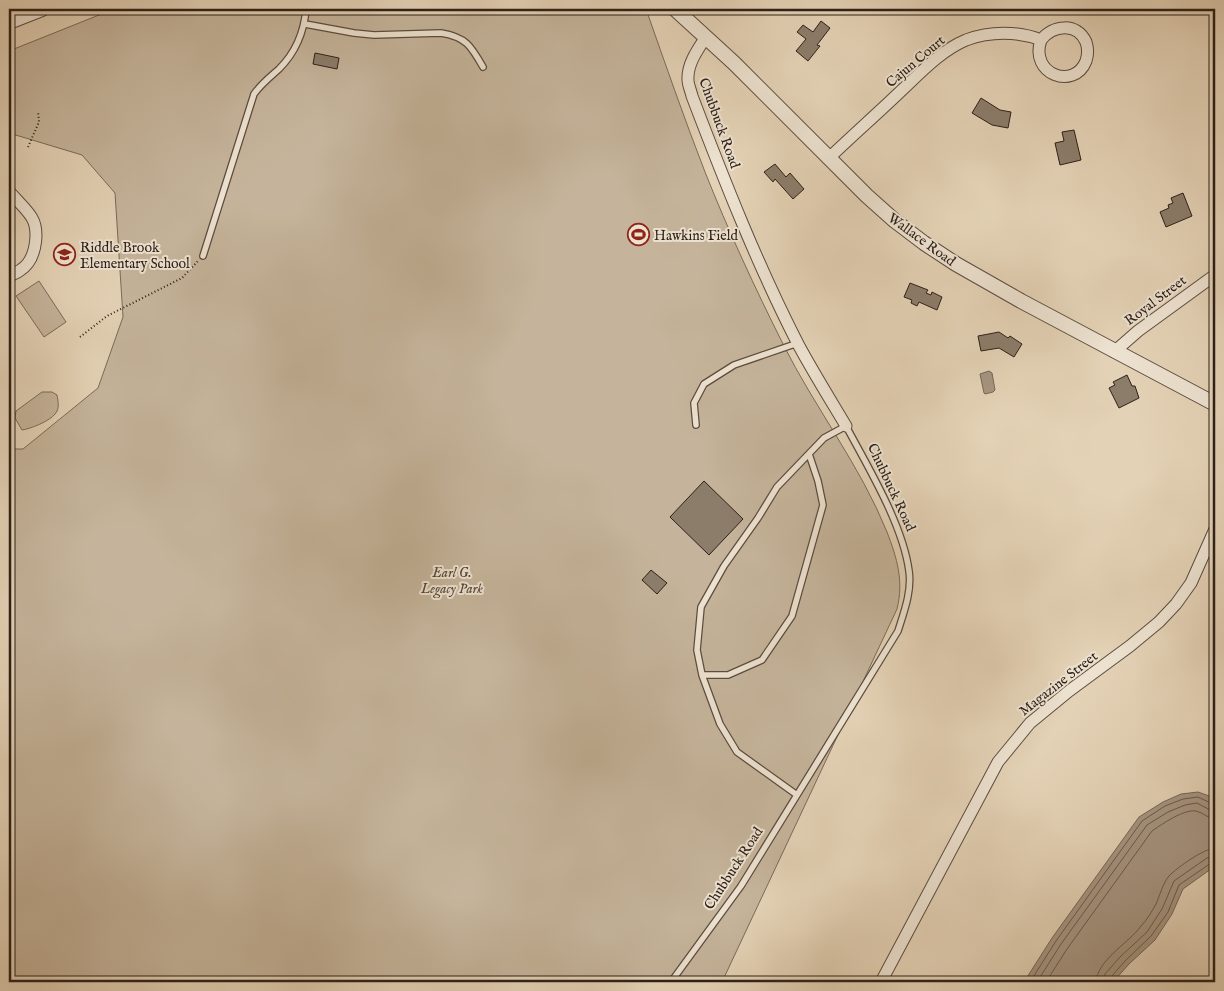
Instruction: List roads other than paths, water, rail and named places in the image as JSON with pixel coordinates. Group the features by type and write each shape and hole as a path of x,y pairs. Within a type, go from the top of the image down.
{"street":[{"path":"9,22 42,9"},
{"name":"Wallace Road","path":"675,9 787,115 881,208 924,243 956,264 1114,352 1215,404"},
{"path":"1068,28 1075,30 1086,42 1088,49 1084,65 1079,71 1063,77 1047,71 1041,64 1038,56 1038,48 1042,40 1053,29 1068,28"},
{"name":"Cajun Court","path":"829,158 926,68 964,41 978,36 1004,34 1026,34 1042,40"},
{"name":"Chubbuck Road","path":"706,37 694,54 688,80 716,158 740,217 798,343 846,426"},
{"path":"9,191 32,218 35,230 34,247 28,263 17,273 9,276"},
{"name":"Royal Street","path":"1114,352 1138,331 1215,275"},
{"name":"Magazine Street","path":"881,982 998,762 1030,722 1130,646 1159,622 1176,604 1191,583 1215,529"}],"lane":[{"path":"203,256 254,94 262,83 291,56 299,43 305,24 306,9"},
{"path":"305,24 354,34 441,33 452,35 468,43 482,67"},
{"path":"696,425 694,403 704,384 734,365 798,343"},
{"path":"797,795 737,752 720,724 702,674 696,650 701,607 724,566 777,487 824,438 846,426"},
{"name":"Chubbuck Road","path":"671,982 742,886 898,632 908,603 910,572 899,534 882,495 846,426"},
{"path":"702,674 728,675 762,660 792,616 823,505 818,481 809,454"}],"water":[{"path":"989,371 992,373 995,390 985,394 980,374"},
{"path":"1198,792 1212,797 1215,803 1215,866 1183,889 1172,914 1155,940 1113,982 1024,982 1052,938 1139,817 1163,802 1181,794"}],"place":[{"name":"Hawkins Field","path":"638,235"},
{"name":"Riddle Brook Elementary School","path":"64,255"}],"park label":[{"name":"Earl G. Legacy Park","path":"452,580"}]}
